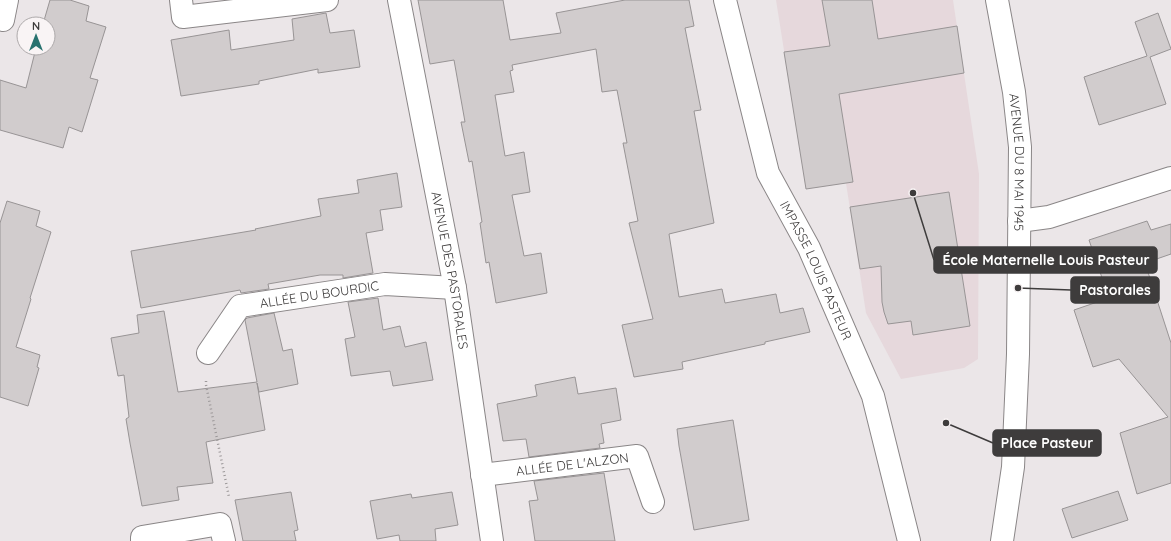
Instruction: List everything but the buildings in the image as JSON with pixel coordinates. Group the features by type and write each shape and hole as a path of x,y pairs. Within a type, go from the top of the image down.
{"street":[{"path":"181,0 183,17 326,0"},
{"name":"AVENUE DES PASTORALES","path":"399,0 455,288 492,541"},
{"name":"IMPASSE LOUIS PASTEUR","path":"725,0 768,173 809,248 873,396 909,541"},
{"name":"AVENUE DU 8 MAI 1945","path":"996,0 1014,92 1020,147 1018,354 1013,467 1002,541"},
{"path":"1020,221 1049,217 1171,178"},
{"name":"ALLÉE DU BOURDIC","path":"208,353 240,306 385,284 455,288"},
{"name":"ALLÉE DE L'ALZON","path":"482,475 638,456 653,502"},
{"path":"142,541 142,537 222,533"}],"path":[{"path":"208,353 206,385 229,498 222,533"}],"shaded area":[{"path":"776,0 953,0 979,174 978,359 964,368 901,379 866,313 846,183 806,189"}],"place":[{"name":"École Maternelle Louis Pasteur","path":"913,193"},
{"name":"Pastorales","path":"1018,288"},
{"name":"Place Pasteur","path":"946,423"}]}
